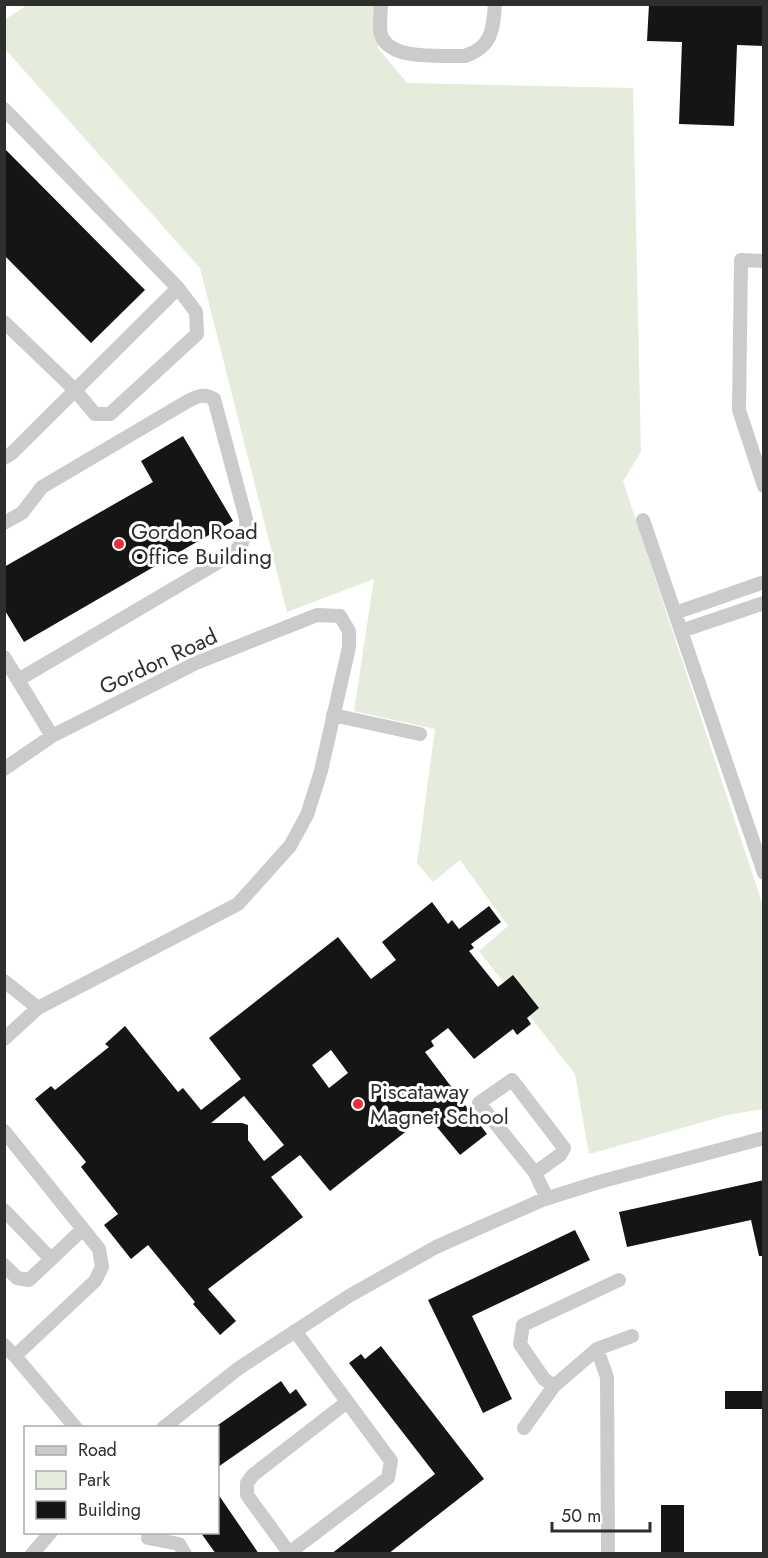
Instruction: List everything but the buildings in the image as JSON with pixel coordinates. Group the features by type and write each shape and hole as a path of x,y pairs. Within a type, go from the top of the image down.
{"street":[{"path":"381,4 381,36 387,46 403,54 465,56 485,45 493,29 495,4"},
{"path":"4,109 178,288 196,312 197,334 110,414 95,414 75,390 4,322"},
{"path":"764,261 741,260 739,410 764,486"},
{"path":"4,458 12,453 178,288"},
{"path":"4,523 22,513 42,487 52,481 188,401 207,395 214,399 246,519 247,530 240,548 18,680"},
{"path":"643,520 764,873"},
{"path":"675,613 764,582"},
{"path":"681,631 764,603"},
{"name":"Gordon Road","path":"4,769 52,736 196,663 317,615 340,616 349,631 349,647 333,715"},
{"path":"4,657 52,736"},
{"path":"4,1039 38,1008 195,929 238,904 291,846 307,815 321,771 333,715 420,734"},
{"path":"4,981 38,1008"},
{"path":"535,1173 560,1155 564,1148 512,1080 479,1103 535,1173 547,1198"},
{"path":"4,1131 99,1249 102,1267 95,1281 15,1356"},
{"path":"166,1426 239,1368 349,1296 436,1247 547,1198 764,1138"},
{"path":"4,1210 51,1259"},
{"path":"4,1266 17,1278 29,1280 83,1229"},
{"path":"554,1386 544,1379 520,1344 523,1325 619,1280"},
{"path":"295,1331 391,1461 388,1478 290,1553 247,1495 247,1483 253,1475 347,1402"},
{"path":"524,1428 554,1386 597,1349 632,1336"},
{"path":"4,1345 73,1426"},
{"path":"597,1349 608,1377 608,1554"},
{"path":"32,1554 50,1534"},
{"path":"148,1538 178,1544 185,1554"}],"green space":[{"path":"29,4 377,5 378,48 407,83 633,88 641,452 623,481 763,906 763,1109 728,1115 589,1154 575,1074 479,951 508,926 460,860 433,882 417,863 435,729 354,711 374,579 287,612 200,268 5,49 4,20"}],"place":[{"name":"Gordon Road Office Building","path":"119,544"},
{"name":"Piscataway Magnet School","path":"358,1104"}]}
